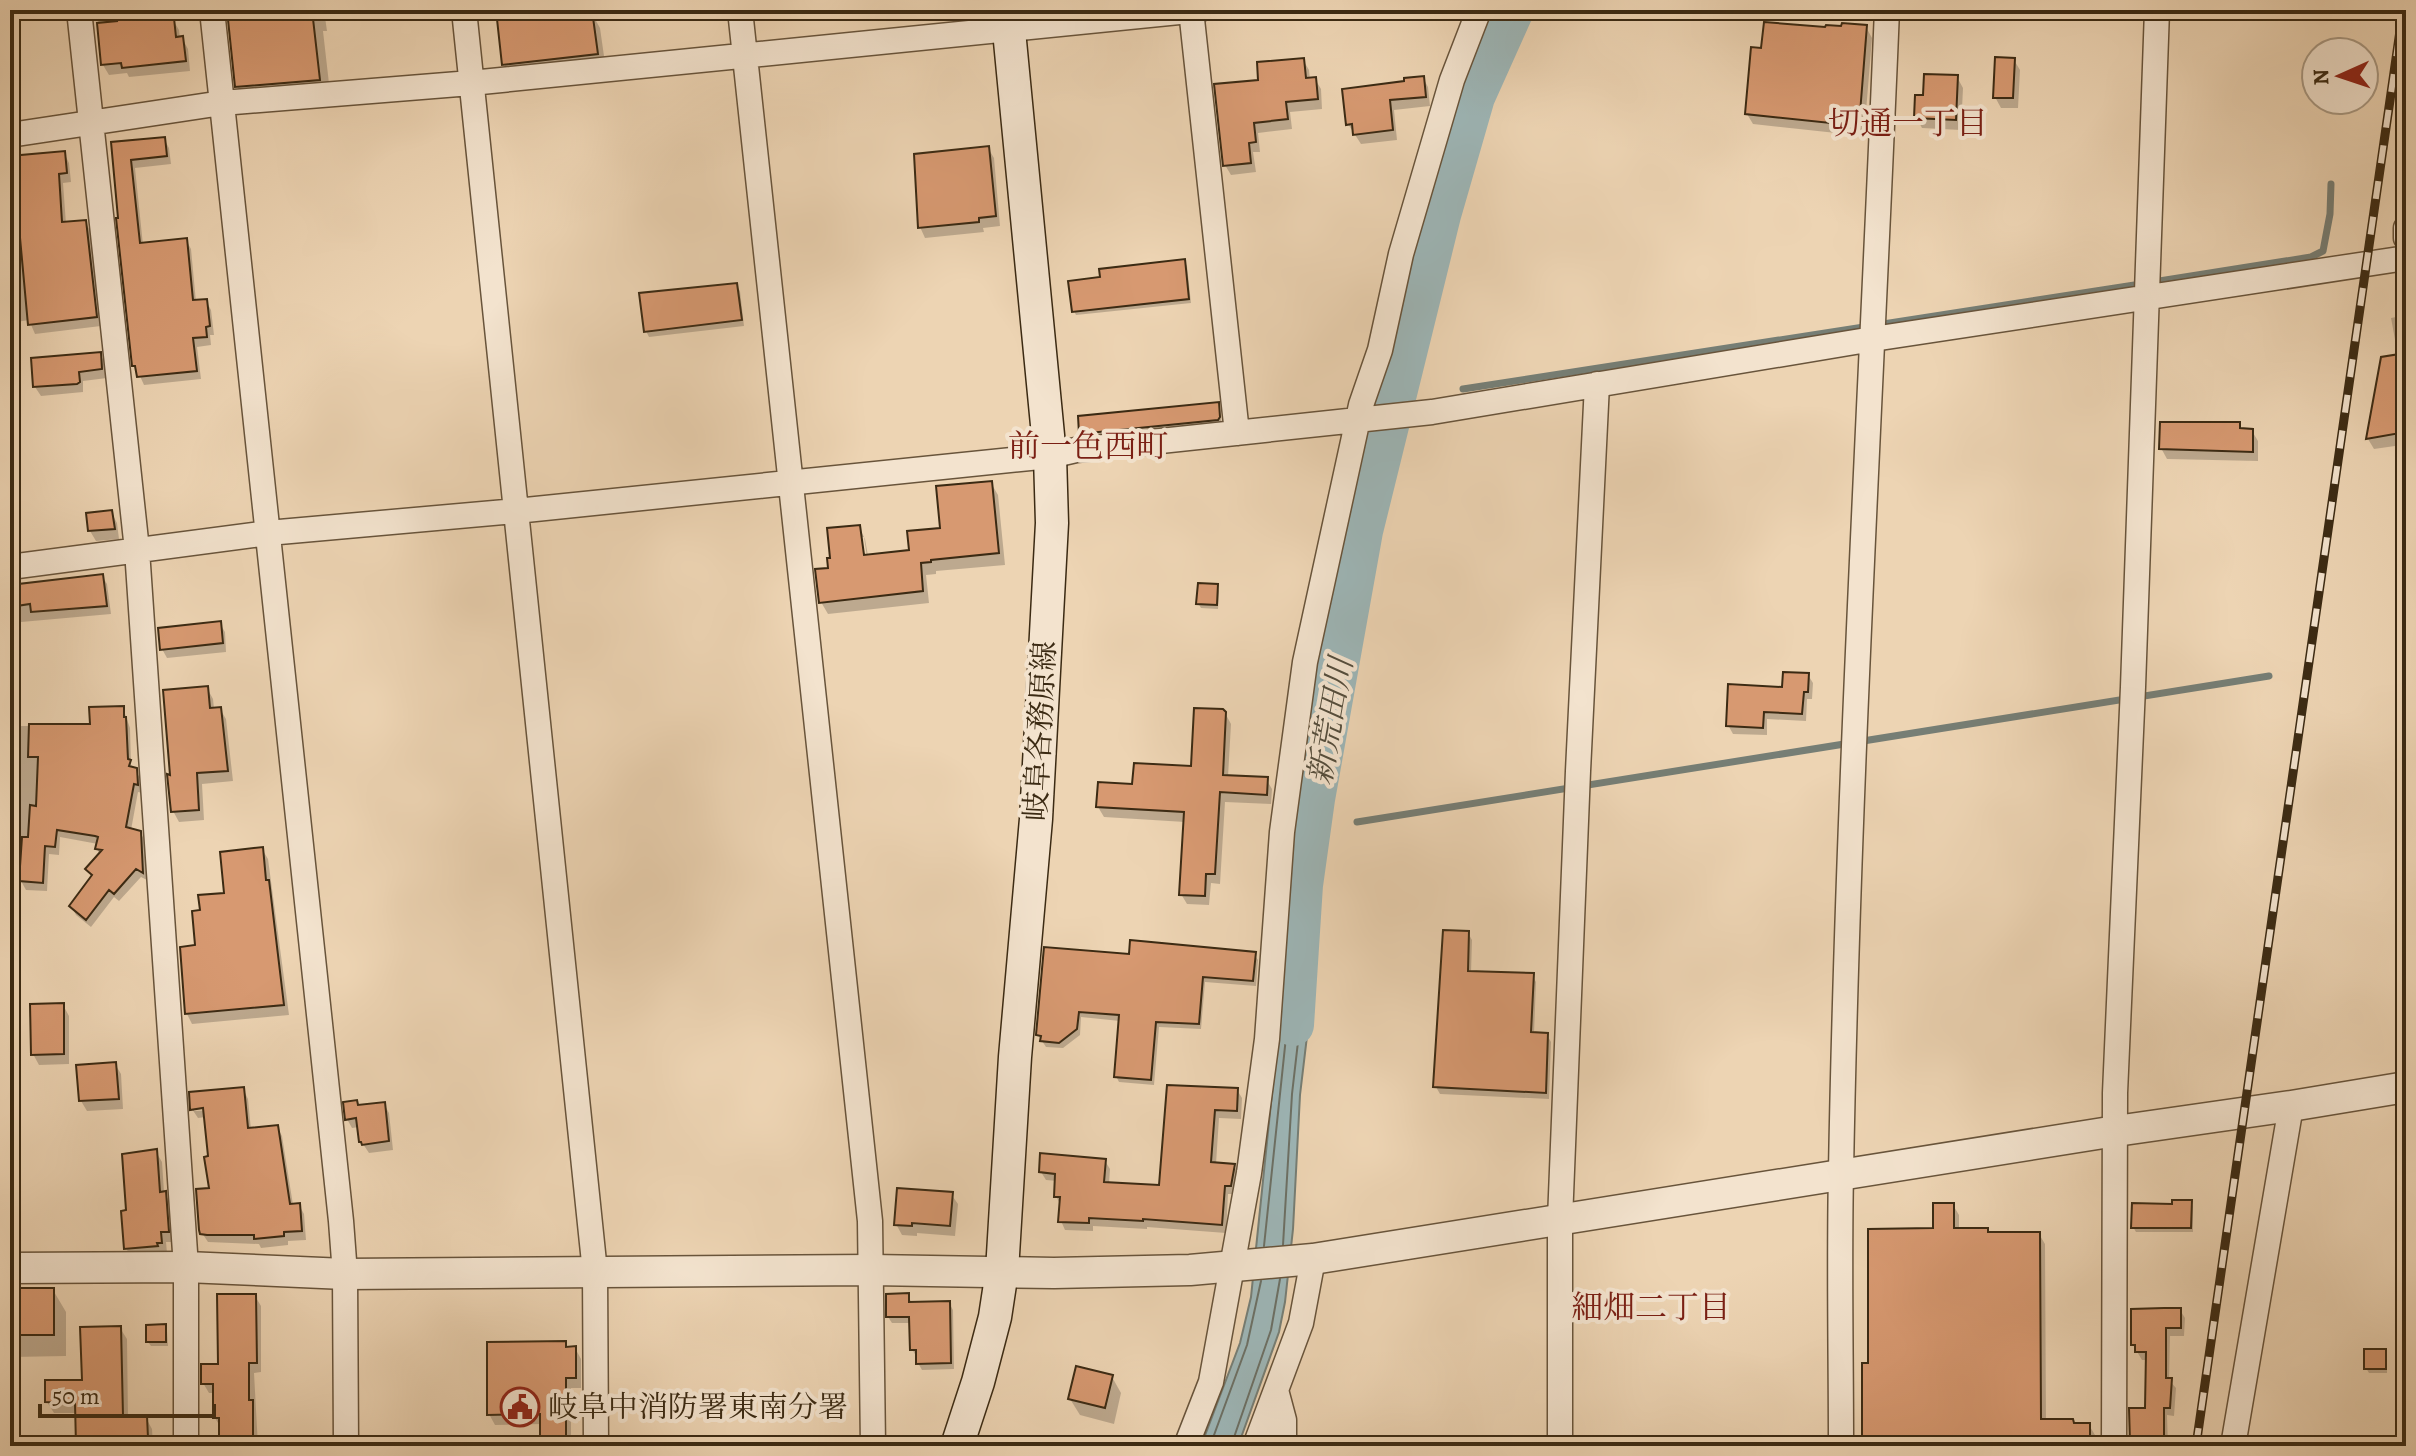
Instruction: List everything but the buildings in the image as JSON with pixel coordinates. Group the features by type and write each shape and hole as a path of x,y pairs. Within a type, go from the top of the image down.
{"main road":[{"name":"岐阜各務原線","path":"957,1446 995,1317 1002,1271 1015,1057 1036,819 1052,523 1050,456 1008,19"}],"street":[{"path":"79,10 137,550 186,1267 186,1446"},
{"path":"212,10 345,1274 346,1446"},
{"path":"464,10 595,1272 596,1446"},
{"path":"740,10 870,1221 873,1446"},
{"path":"1191,10 1237,433"},
{"path":"10,135 222,103 745,57 1008,19 1199,10"},
{"path":"1186,1446 1211,1382 1240,1266 1267,1039 1282,832 1305,662 1363,420 1361,405 1380,350 1401,254 1452,80 1479,10"},
{"path":"1841,1446 1841,1174 1854,721 1887,10"},
{"path":"2114,1446 2115,1093 2157,10"},
{"path":"2406,228 2406,238"},
{"path":"10,567 268,533 516,511 1050,456 1076,450 1415,414 1873,339 2406,258"},
{"path":"1560,1446 1560,1220 1597,384"},
{"path":"10,1268 186,1267 345,1274 872,1270 1054,1273 1240,1266 1307,1259 2406,1087"},
{"path":"2233,1446 2291,1106"},
{"path":"1255,1446 1301,1323 1307,1259"},
{"path":"1276,1390 1284,1420 1284,1446"}],"water":[{"path":"1285,967 1315,969 1300,1095 1293,1229 1285,1302 1279,1332 1238,1446 1201,1446 1240,1343 1251,1297"}],"waterway":[{"name":"新荒田川","path":"1293,1025 1302,885 1314,799 1362,531 1440,215 1474,97 1513,10"},
{"path":"2153,282 2311,257 2323,251 2330,214 2331,184"},
{"path":"1463,389 2141,284"},
{"path":"1357,822 2269,676"}],"railway":[{"path":"2196,1446 2403,10"}],"place":[{"name":"岐阜中消防署東南分署","path":"520,1407"}],"district":[{"name":"切通一丁目","path":"1908,123"},
{"name":"前一色西町","path":"1088,446"},
{"name":"細畑二丁目","path":"1651,1307"}]}
